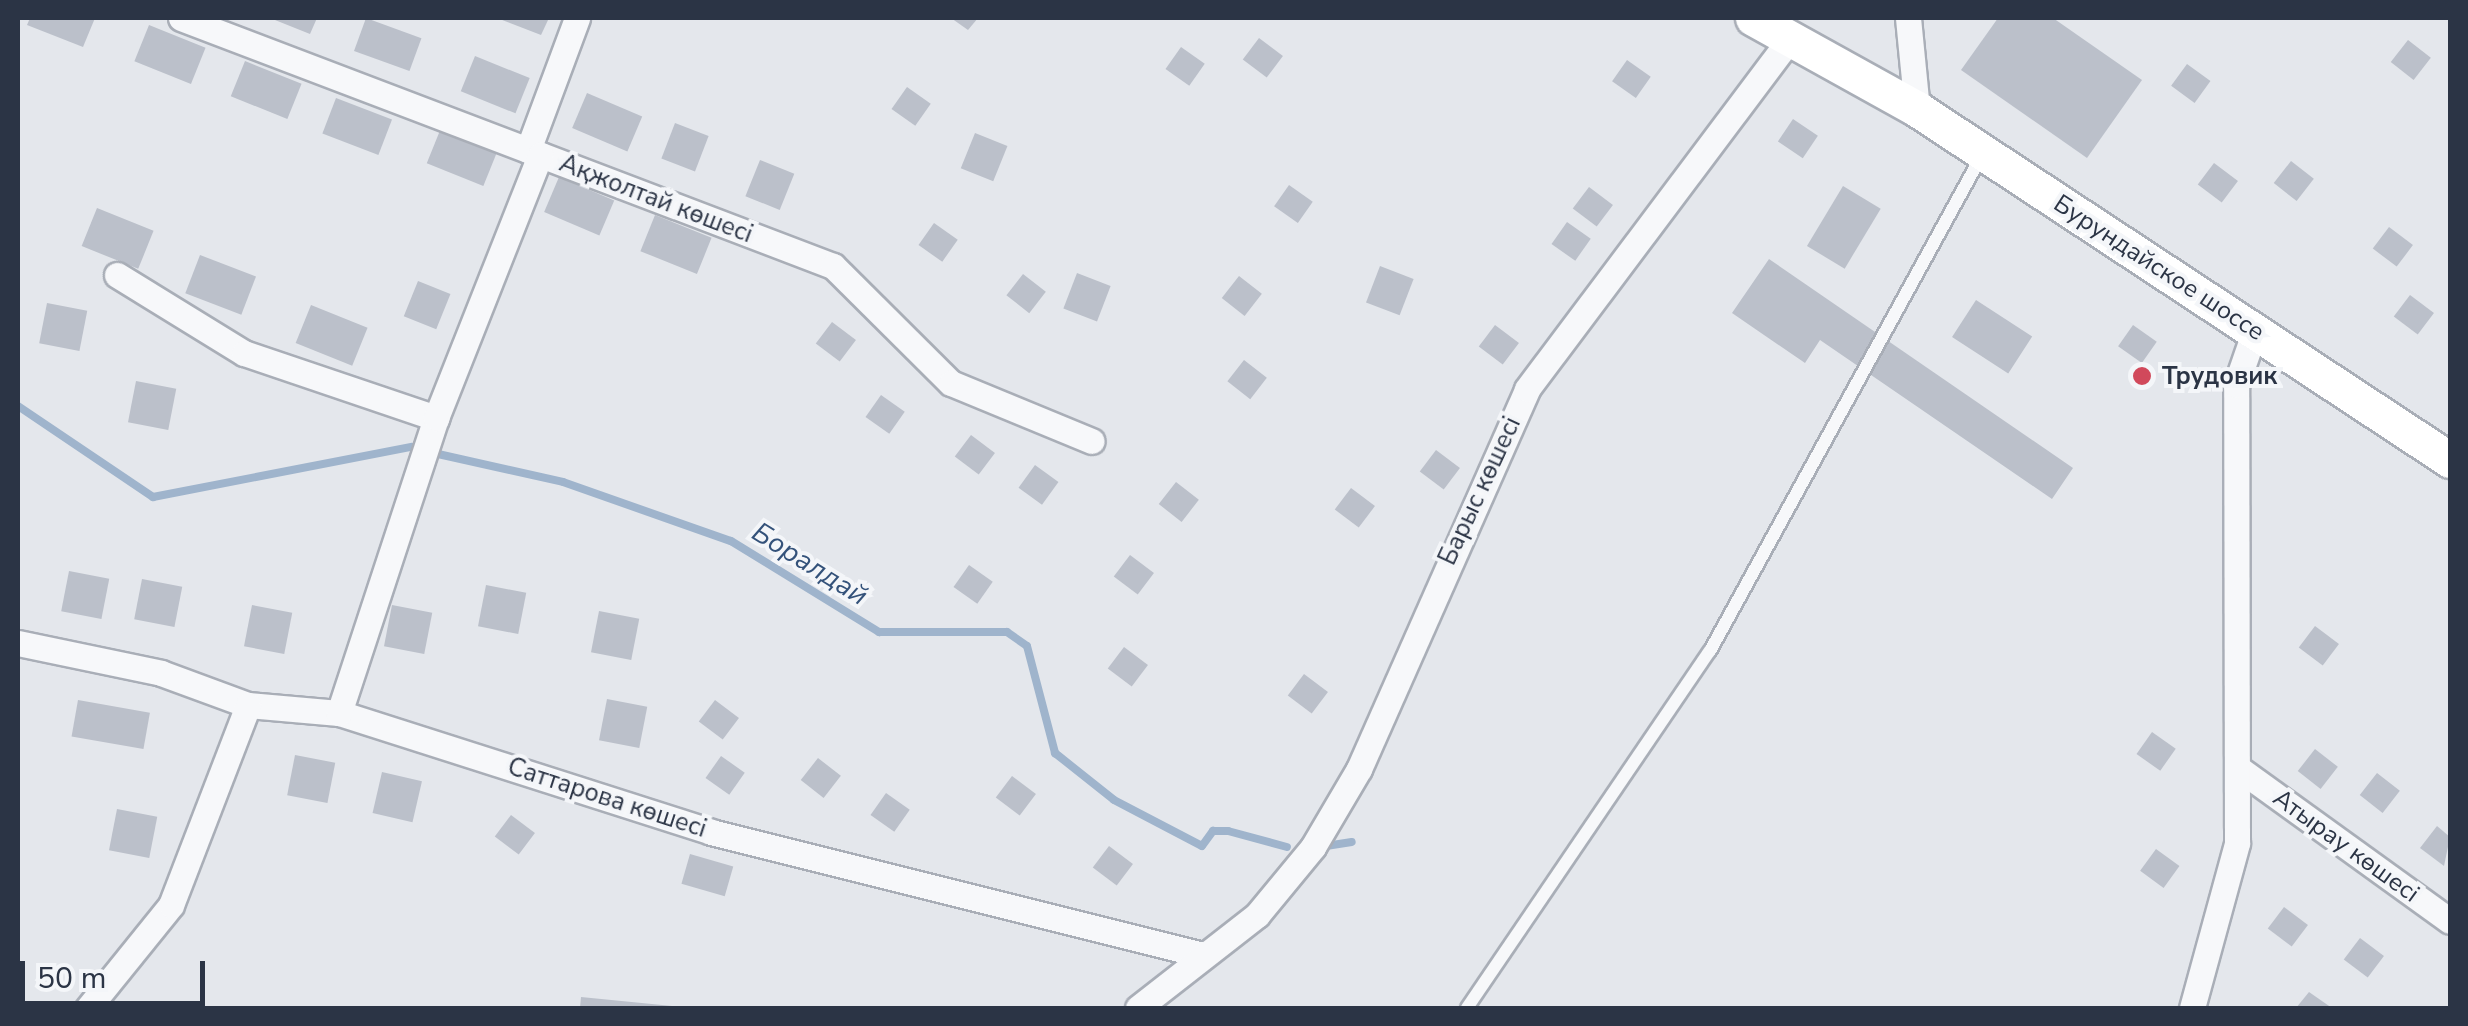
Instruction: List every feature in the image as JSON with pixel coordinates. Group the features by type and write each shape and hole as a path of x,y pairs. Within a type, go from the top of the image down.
{"main road":[{"name":"Бурундайское шоссе","path":"1753,18 1917,109 2450,460"}],"street":[{"name":"Ақжолтай көшесі","path":"180,18 833,266 951,383 1092,441"},
{"path":"338,713 436,418 534,152 577,18"},
{"path":"1908,18 1917,109"},
{"name":"Барыс көшесі","path":"1138,1008 1199,954 1257,915 1313,847 1359,769 1528,389 1791,38"},
{"path":"117,275 244,353 436,418"},
{"path":"2192,1008 2236,844 2242,771 2236,385 2255,330"},
{"name":"Саттарова көшесі","path":"18,643 161,674 248,705 338,713 711,832 1199,954"},
{"path":"88,1008 171,904 248,705"},
{"name":"Атырау көшесі","path":"2242,771 2450,921"}],"lane":[{"path":"1467,1008 1710,651 1983,152"}],"building":[{"path":"30,18 95,18 83,47 27,25"},
{"path":"270,18 317,18 310,34"},
{"path":"366,18 421,38 409,71 354,51"},
{"path":"497,18 549,18 541,35"},
{"path":"951,18 978,18 968,30"},
{"path":"1998,18 2053,18 2142,80 2087,158 1961,70"},
{"path":"149,25 206,48 191,84 134,61"},
{"path":"1259,38 1283,56 1267,78 1243,60"},
{"path":"2408,40 2431,58 2414,80 2391,62"},
{"path":"1181,47 1205,64 1189,86 1166,69"},
{"path":"475,56 530,78 515,113 461,91"},
{"path":"1627,60 1651,77 1636,98 1612,81"},
{"path":"245,61 302,84 287,119 231,96"},
{"path":"2187,64 2210,81 2195,103 2171,86"},
{"path":"907,87 931,104 915,126 892,109"},
{"path":"587,93 642,116 627,151 572,128"},
{"path":"336,98 392,120 378,155 322,133"},
{"path":"1793,119 1818,136 1803,158 1778,141"},
{"path":"675,123 709,136 695,171 661,158"},
{"path":"441,128 498,151 483,186 427,163"},
{"path":"975,133 1007,146 993,181 961,168"},
{"path":"760,160 794,174 780,210 745,196"},
{"path":"2291,161 2314,179 2297,201 2274,183"},
{"path":"2214,163 2238,181 2222,203 2198,185"},
{"path":"559,177 614,200 599,235 544,212"},
{"path":"1289,185 1313,202 1298,223 1274,206"},
{"path":"1843,186 1881,209 1845,269 1807,246"},
{"path":"1589,187 1613,205 1597,227 1573,209"},
{"path":"97,208 154,231 138,269 82,246"},
{"path":"655,215 712,238 697,274 640,251"},
{"path":"1567,222 1591,239 1575,261 1552,244"},
{"path":"934,223 958,240 942,262 919,245"},
{"path":"2389,227 2413,245 2397,267 2373,249"},
{"path":"200,255 256,277 241,315 185,293"},
{"path":"1769,259 2073,468 2052,499 1820,340 1805,363 1732,313"},
{"path":"1380,266 1414,279 1400,315 1366,302"},
{"path":"1077,273 1111,286 1097,321 1063,308"},
{"path":"1023,274 1046,292 1029,313 1006,295"},
{"path":"1239,276 1262,294 1245,316 1222,298"},
{"path":"418,281 450,294 436,329 404,316"},
{"path":"2410,295 2434,313 2418,335 2394,317"},
{"path":"1976,300 2032,336 2008,373 1952,337"},
{"path":"47,303 87,311 79,351 39,343"},
{"path":"311,305 368,328 352,366 296,343"},
{"path":"832,322 856,340 840,362 816,344"},
{"path":"1495,325 1519,343 1503,365 1479,347"},
{"path":"2133,325 2157,342 2142,363 2118,346"},
{"path":"1244,360 1267,378 1250,399 1227,381"},
{"path":"136,381 176,389 168,430 128,422"},
{"path":"881,395 905,412 889,434 866,417"},
{"path":"971,435 995,453 979,475 955,457"},
{"path":"1436,450 1460,468 1444,490 1420,472"},
{"path":"1035,465 1058,482 1042,505 1019,488"},
{"path":"1176,482 1199,500 1182,522 1159,504"},
{"path":"1351,488 1375,506 1359,528 1335,510"},
{"path":"1130,555 1154,573 1138,595 1114,577"},
{"path":"969,565 993,582 977,604 954,587"},
{"path":"69,571 109,579 101,619 61,611"},
{"path":"142,579 182,587 174,627 134,619"},
{"path":"486,585 526,593 518,634 478,626"},
{"path":"252,605 292,613 284,654 244,646"},
{"path":"392,605 432,613 424,654 384,646"},
{"path":"599,611 639,619 631,660 591,652"},
{"path":"2315,626 2339,644 2323,666 2299,648"},
{"path":"1124,647 1148,665 1132,687 1108,669"},
{"path":"1304,674 1328,692 1312,714 1288,696"},
{"path":"607,699 647,707 639,748 599,740"},
{"path":"78,700 150,713 143,749 72,736"},
{"path":"715,700 739,718 723,740 699,722"},
{"path":"2152,732 2176,749 2160,771 2137,754"},
{"path":"2315,749 2338,767 2321,789 2298,771"},
{"path":"295,755 335,763 327,803 287,795"},
{"path":"721,756 745,773 729,795 706,778"},
{"path":"818,758 841,776 824,798 801,780"},
{"path":"382,772 422,781 413,822 373,813"},
{"path":"2377,773 2400,791 2383,813 2360,795"},
{"path":"1012,776 1036,794 1020,816 996,798"},
{"path":"886,793 910,810 894,832 871,815"},
{"path":"117,809 157,817 149,858 109,850"},
{"path":"511,815 535,833 519,855 495,837"},
{"path":"2437,826 2450,837 2444,866 2420,848"},
{"path":"1109,846 1133,864 1117,886 1093,868"},
{"path":"2156,849 2179,866 2164,888 2140,871"},
{"path":"690,854 733,866 725,896 681,884"},
{"path":"2284,907 2308,925 2292,947 2268,929"},
{"path":"2360,938 2384,956 2368,978 2344,960"},
{"path":"2309,992 2332,1008 2296,1008"},
{"path":"581,997 672,1006 672,1008 580,1008"}],"waterway":[{"name":"Боралдай","path":"18,406 153,497 411,447"},
{"name":"Боралдай","path":"438,454 563,482 731,541 879,632 1007,632 1027,646 1055,753 1114,800 1202,846 1213,831 1228,831 1287,847"},
{"name":"Боралдай","path":"1326,846 1352,842"}],"place":[{"name":"Трудовик","path":"2142,376"}]}
